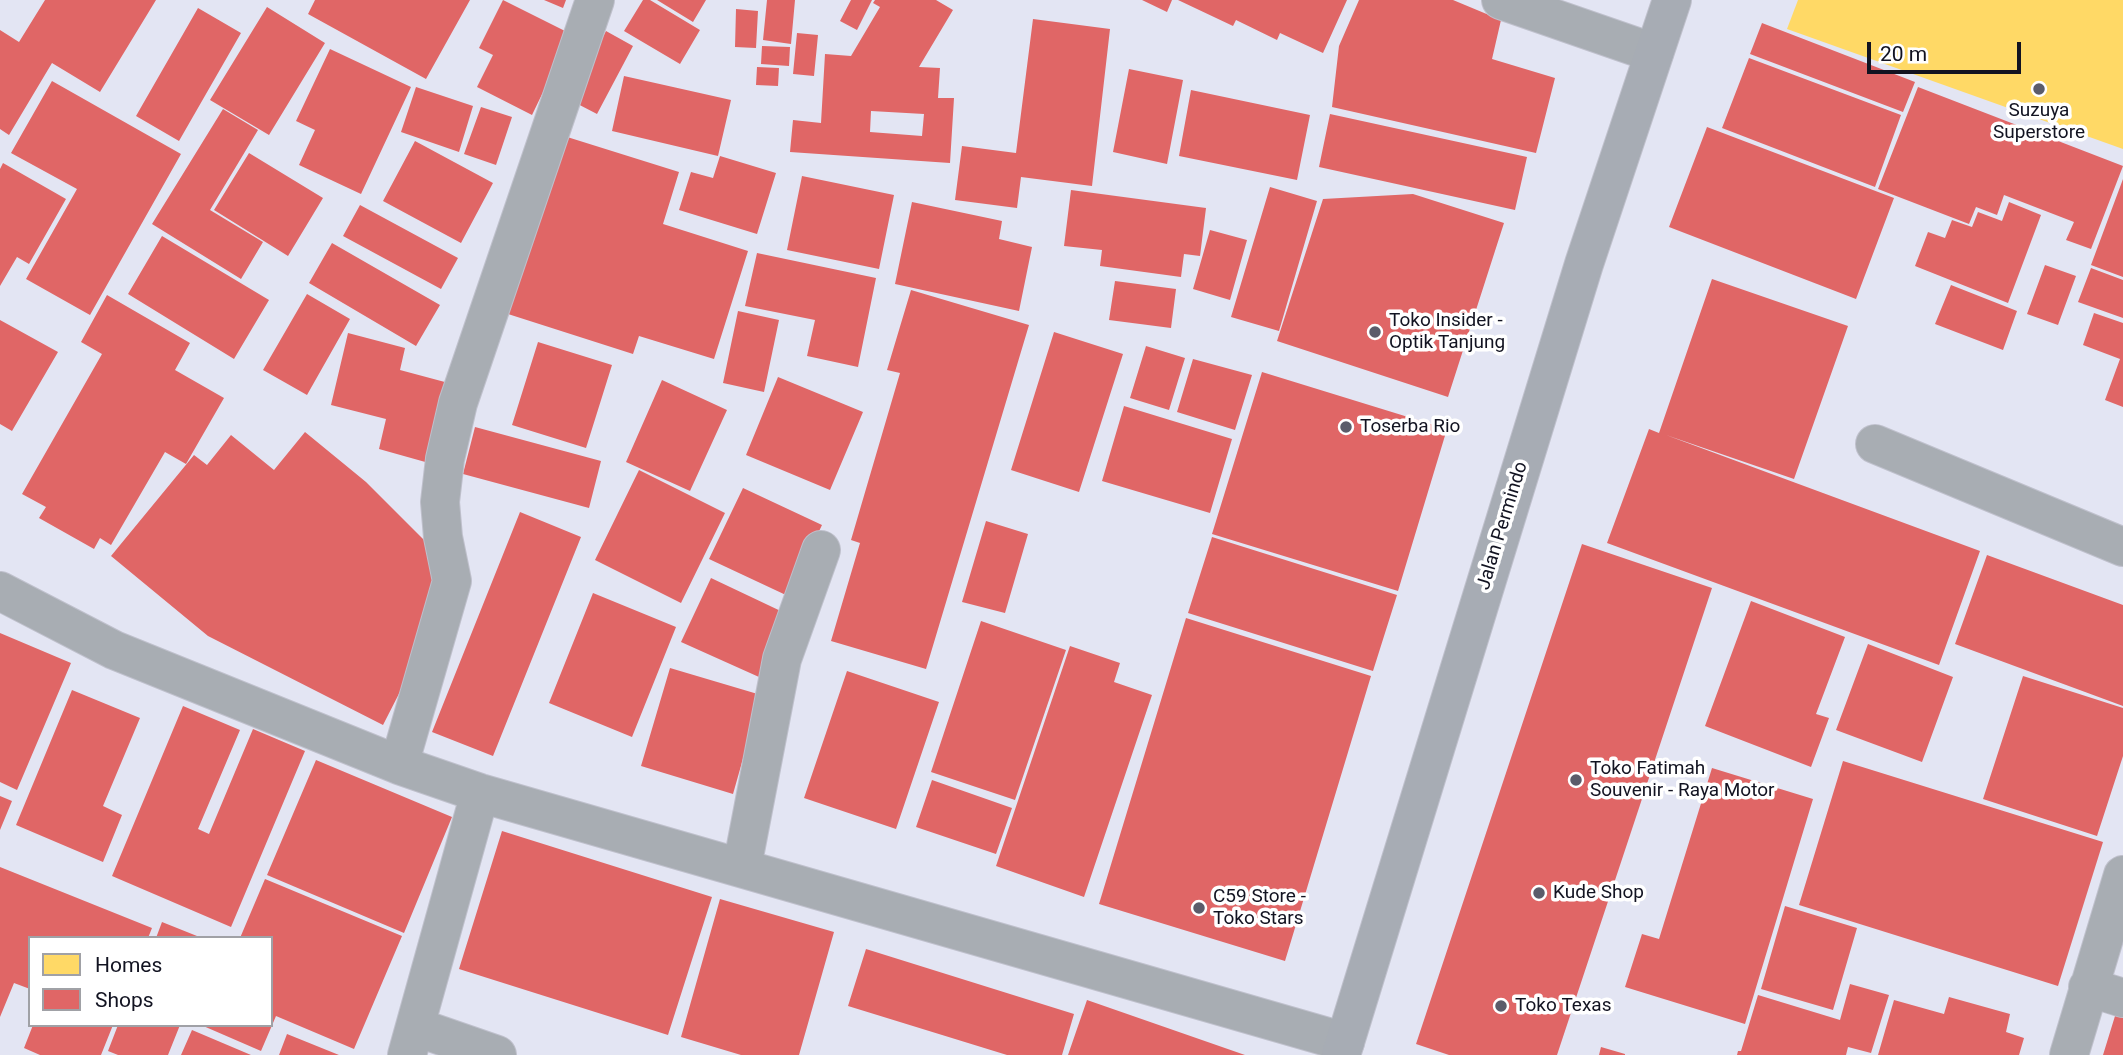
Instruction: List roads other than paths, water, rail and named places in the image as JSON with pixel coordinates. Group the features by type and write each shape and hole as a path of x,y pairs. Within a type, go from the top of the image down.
{"main road":[{"name":"Jalan Permindo","path":"1343,1049 1579,277 1672,0"}],"street":[{"path":"399,765 452,581 443,537 440,502 445,459 458,404 596,0"},
{"path":"1502,0 1654,53"},
{"path":"1875,444 2123,547"},
{"path":"742,867 782,659 821,550"},
{"path":"0,591 114,650 399,765 480,793 742,867 1343,1049"},
{"path":"480,793 411,1041 497,1055"},
{"path":"2068,1055 2106,992 2123,875"}],"place":[{"name":"Suzuya Superstore","path":"2039,89"},
{"name":"Toko Insider - Optik Tanjung","path":"1375,332"},
{"name":"Toserba Rio","path":"1346,427"},
{"name":"Toko Fatimah Souvenir - Raya Motor","path":"1576,780"},
{"name":"Kude Shop","path":"1539,893"},
{"name":"C59 Store - Toko Stars","path":"1199,908"},
{"name":"Toko Texas","path":"1501,1006"}]}
